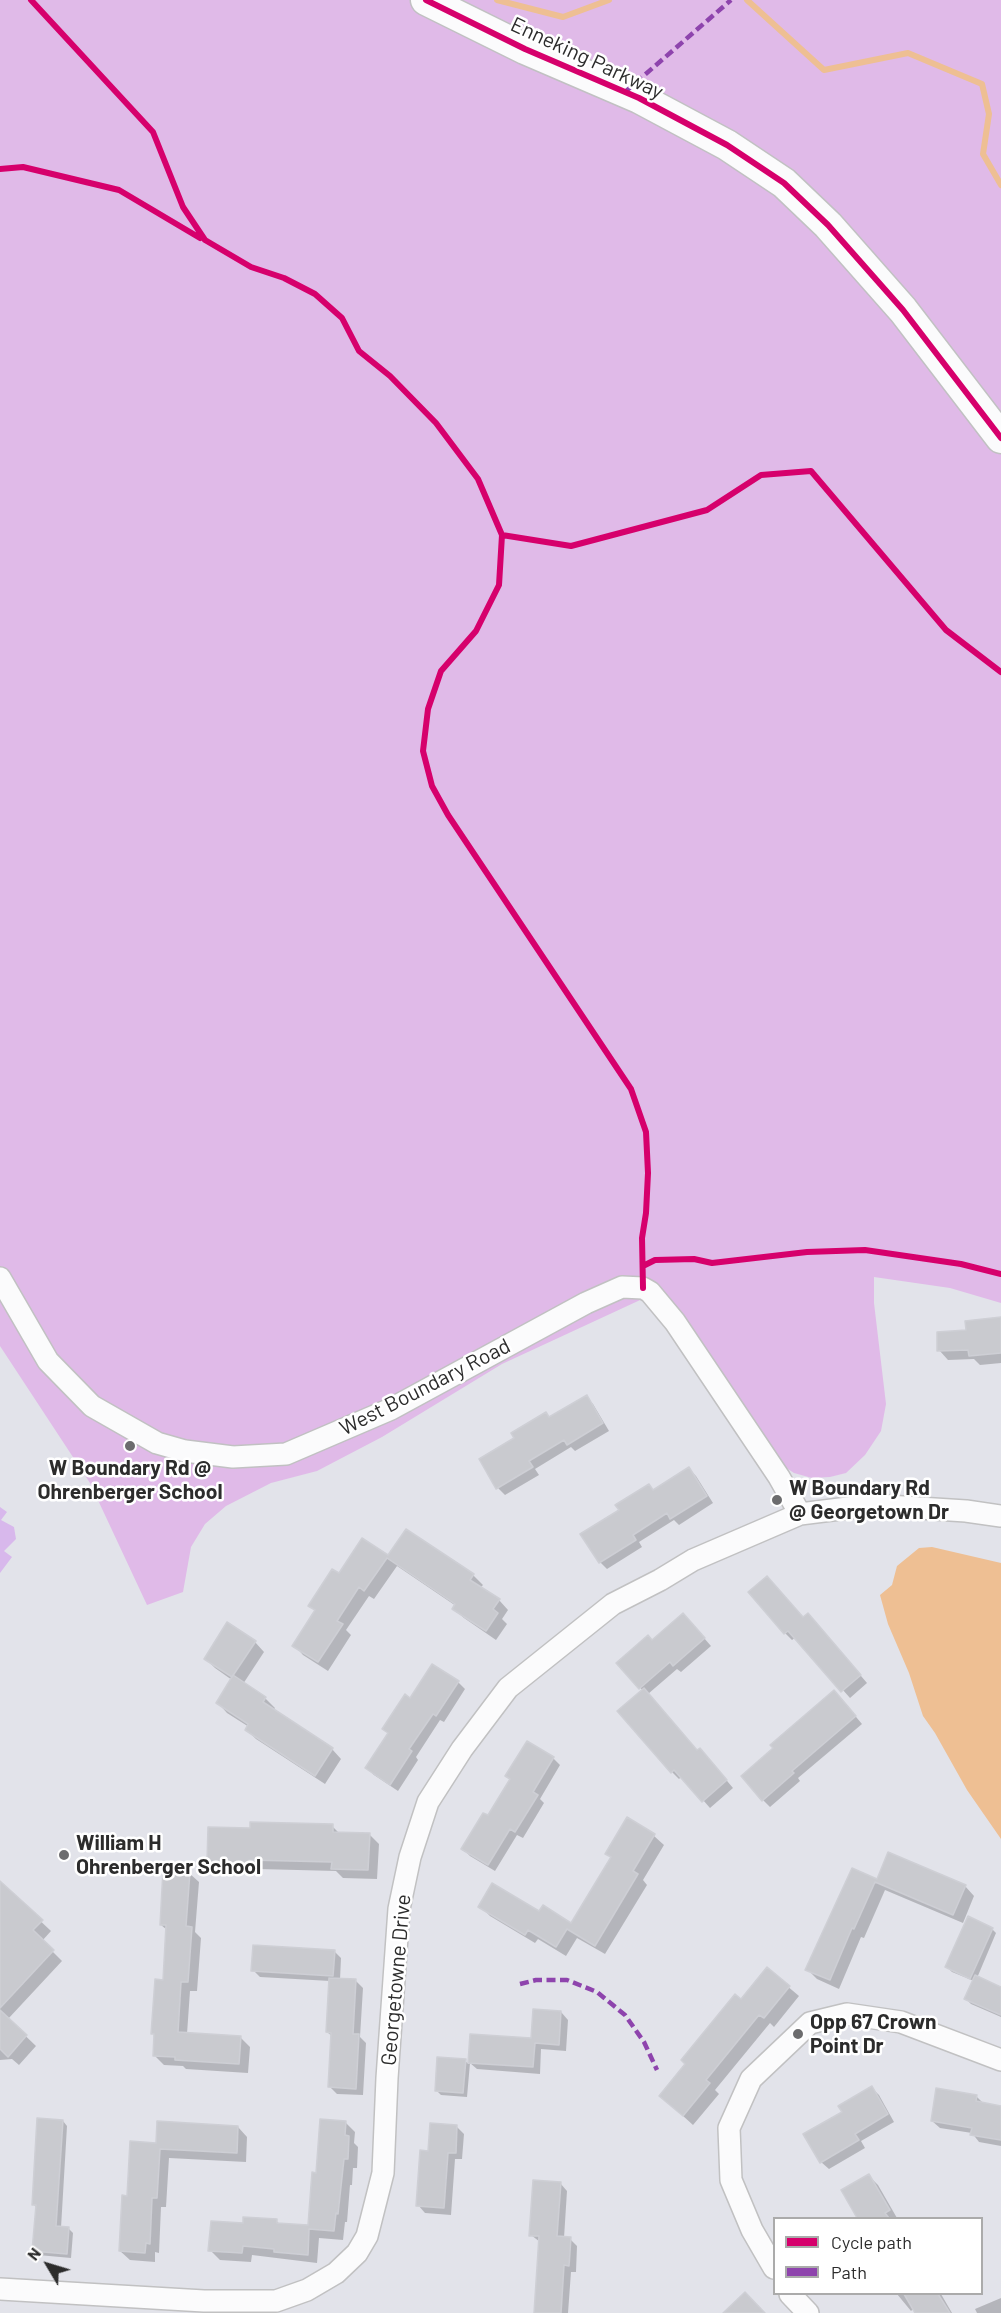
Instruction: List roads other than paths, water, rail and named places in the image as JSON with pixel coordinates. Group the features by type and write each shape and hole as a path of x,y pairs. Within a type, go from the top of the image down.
{"main road":[{"name":"Enneking Parkway","path":"426,0 525,49 639,98 727,145 784,183 828,225 903,310 1001,438"}],"street":[{"name":"West Boundary Road","path":"0,1278 48,1360 92,1406 157,1443 185,1451 233,1457 286,1454 391,1409 586,1303 622,1287 643,1288 650,1292 675,1322 779,1477 800,1514"},
{"name":"Georgetowne Drive","path":"0,2289 204,2301 276,2301 307,2290 336,2273 357,2253 367,2236 383,2173 399,1909 410,1857 428,1802 462,1749 508,1688 613,1604 693,1560 800,1514 872,1505 966,1511 1001,1516"},
{"path":"773,2266 752,2230 731,2180 729,2128 751,2079 810,2023 847,2014 901,2022 1001,2060"},
{"path":"791,2295 808,2313"}],"waterway":[{"path":"497,0 563,17 609,0"},
{"path":"747,0 824,70 908,53 982,84 989,114 983,154 1001,185"}],"place":[{"name":"W Boundary Rd @ Ohrenberger School","path":"130,1446"},
{"name":"W Boundary Rd @ Georgetown Dr","path":"777,1500"},
{"name":"William H Ohrenberger School","path":"64,1855"},
{"name":"Opp 67 Crown Point Dr","path":"798,2034"}]}
